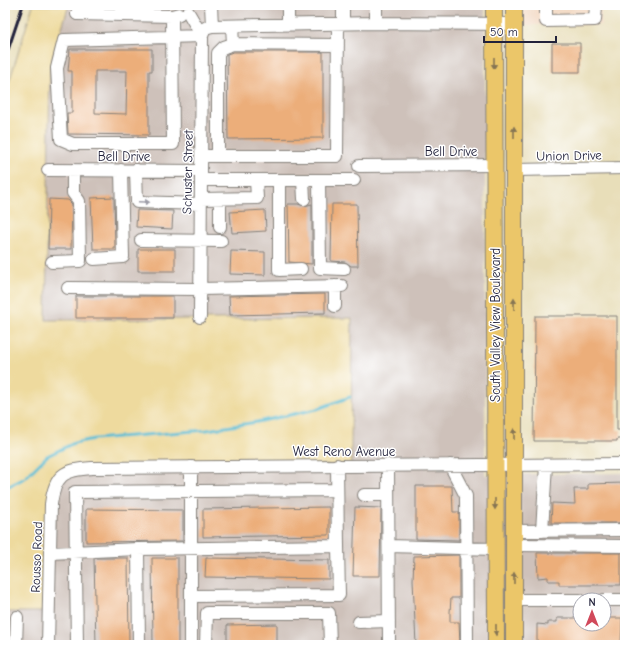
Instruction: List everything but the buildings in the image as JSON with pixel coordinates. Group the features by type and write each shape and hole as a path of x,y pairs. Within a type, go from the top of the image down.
{"main road":[{"name":"South Valley View Boulevard","path":"494,5 496,645"},
{"name":"South Valley View Boulevard","path":"514,5 514,645"},
{"path":"494,117 505,165 514,170"}],"street":[{"path":"80,5 77,14 172,16 188,8 206,30"},
{"name":"Schuster Street","path":"200,317 201,156 206,30 211,5"},
{"path":"288,5 288,25"},
{"path":"201,156 337,156 338,45 343,5"},
{"path":"376,5 376,23"},
{"path":"546,5 546,21 595,20 596,5"},
{"path":"172,16 172,36 173,144 73,144 61,139 57,68 64,40 172,36 232,26 376,23 514,24"},
{"path":"232,26 233,44"},
{"path":"218,156 218,53 224,47 233,44 338,45"},
{"name":"Bell Drive","path":"359,166 495,165"},
{"name":"Union Drive","path":"514,170 625,168"},
{"name":"Bell Drive","path":"48,170 136,170 256,180 354,180"},
{"path":"52,262 80,261 79,201 73,194 73,170"},
{"path":"94,259 123,257 121,170"},
{"path":"136,170 136,202 200,202 220,199 257,198 256,180"},
{"path":"279,180 278,270 301,269"},
{"path":"303,180 304,199"},
{"path":"319,180 320,268 344,269"},
{"path":"220,199 220,227"},
{"path":"141,240 200,242 221,241"},
{"path":"68,288 200,289 338,286 335,306"},
{"name":"West Reno Avenue","path":"64,474 81,469 92,468 625,464"},
{"path":"191,596 339,594 337,465"},
{"path":"388,465 389,645"},
{"path":"450,465 466,496 467,645"},
{"path":"542,531 546,465"},
{"path":"191,467 191,645"},
{"name":"Rousso Road","path":"48,645 53,488 64,474"},
{"path":"77,645 75,492 338,490"},
{"path":"364,495 388,495"},
{"path":"514,538 542,531 625,530"},
{"path":"514,538 625,546"},
{"path":"50,553 138,549 338,546"},
{"path":"388,546 496,549"},
{"path":"138,549 139,645"},
{"path":"514,600 572,600"},
{"path":"612,600 625,600"},
{"path":"206,645 207,613 328,613 330,645"},
{"path":"16,645 17,617"},
{"path":"359,622 389,621"}],"shaded area":[{"path":"69,5 485,5 485,475 625,473 625,645 5,645 5,612 48,612 51,504 64,474 352,440 351,318 46,320 50,66"},
{"path":"523,5 601,5 601,25 523,25"}],"sand":[{"path":"33,5 69,5 50,66 46,320 352,318 351,465 92,468 57,480 48,612 5,612 5,95"}],"waterway":[{"path":"5,488 25,478 47,456 74,443 94,439 207,430 257,422 317,409 350,397"}],"railway":[{"path":"5,59 23,5"}]}
